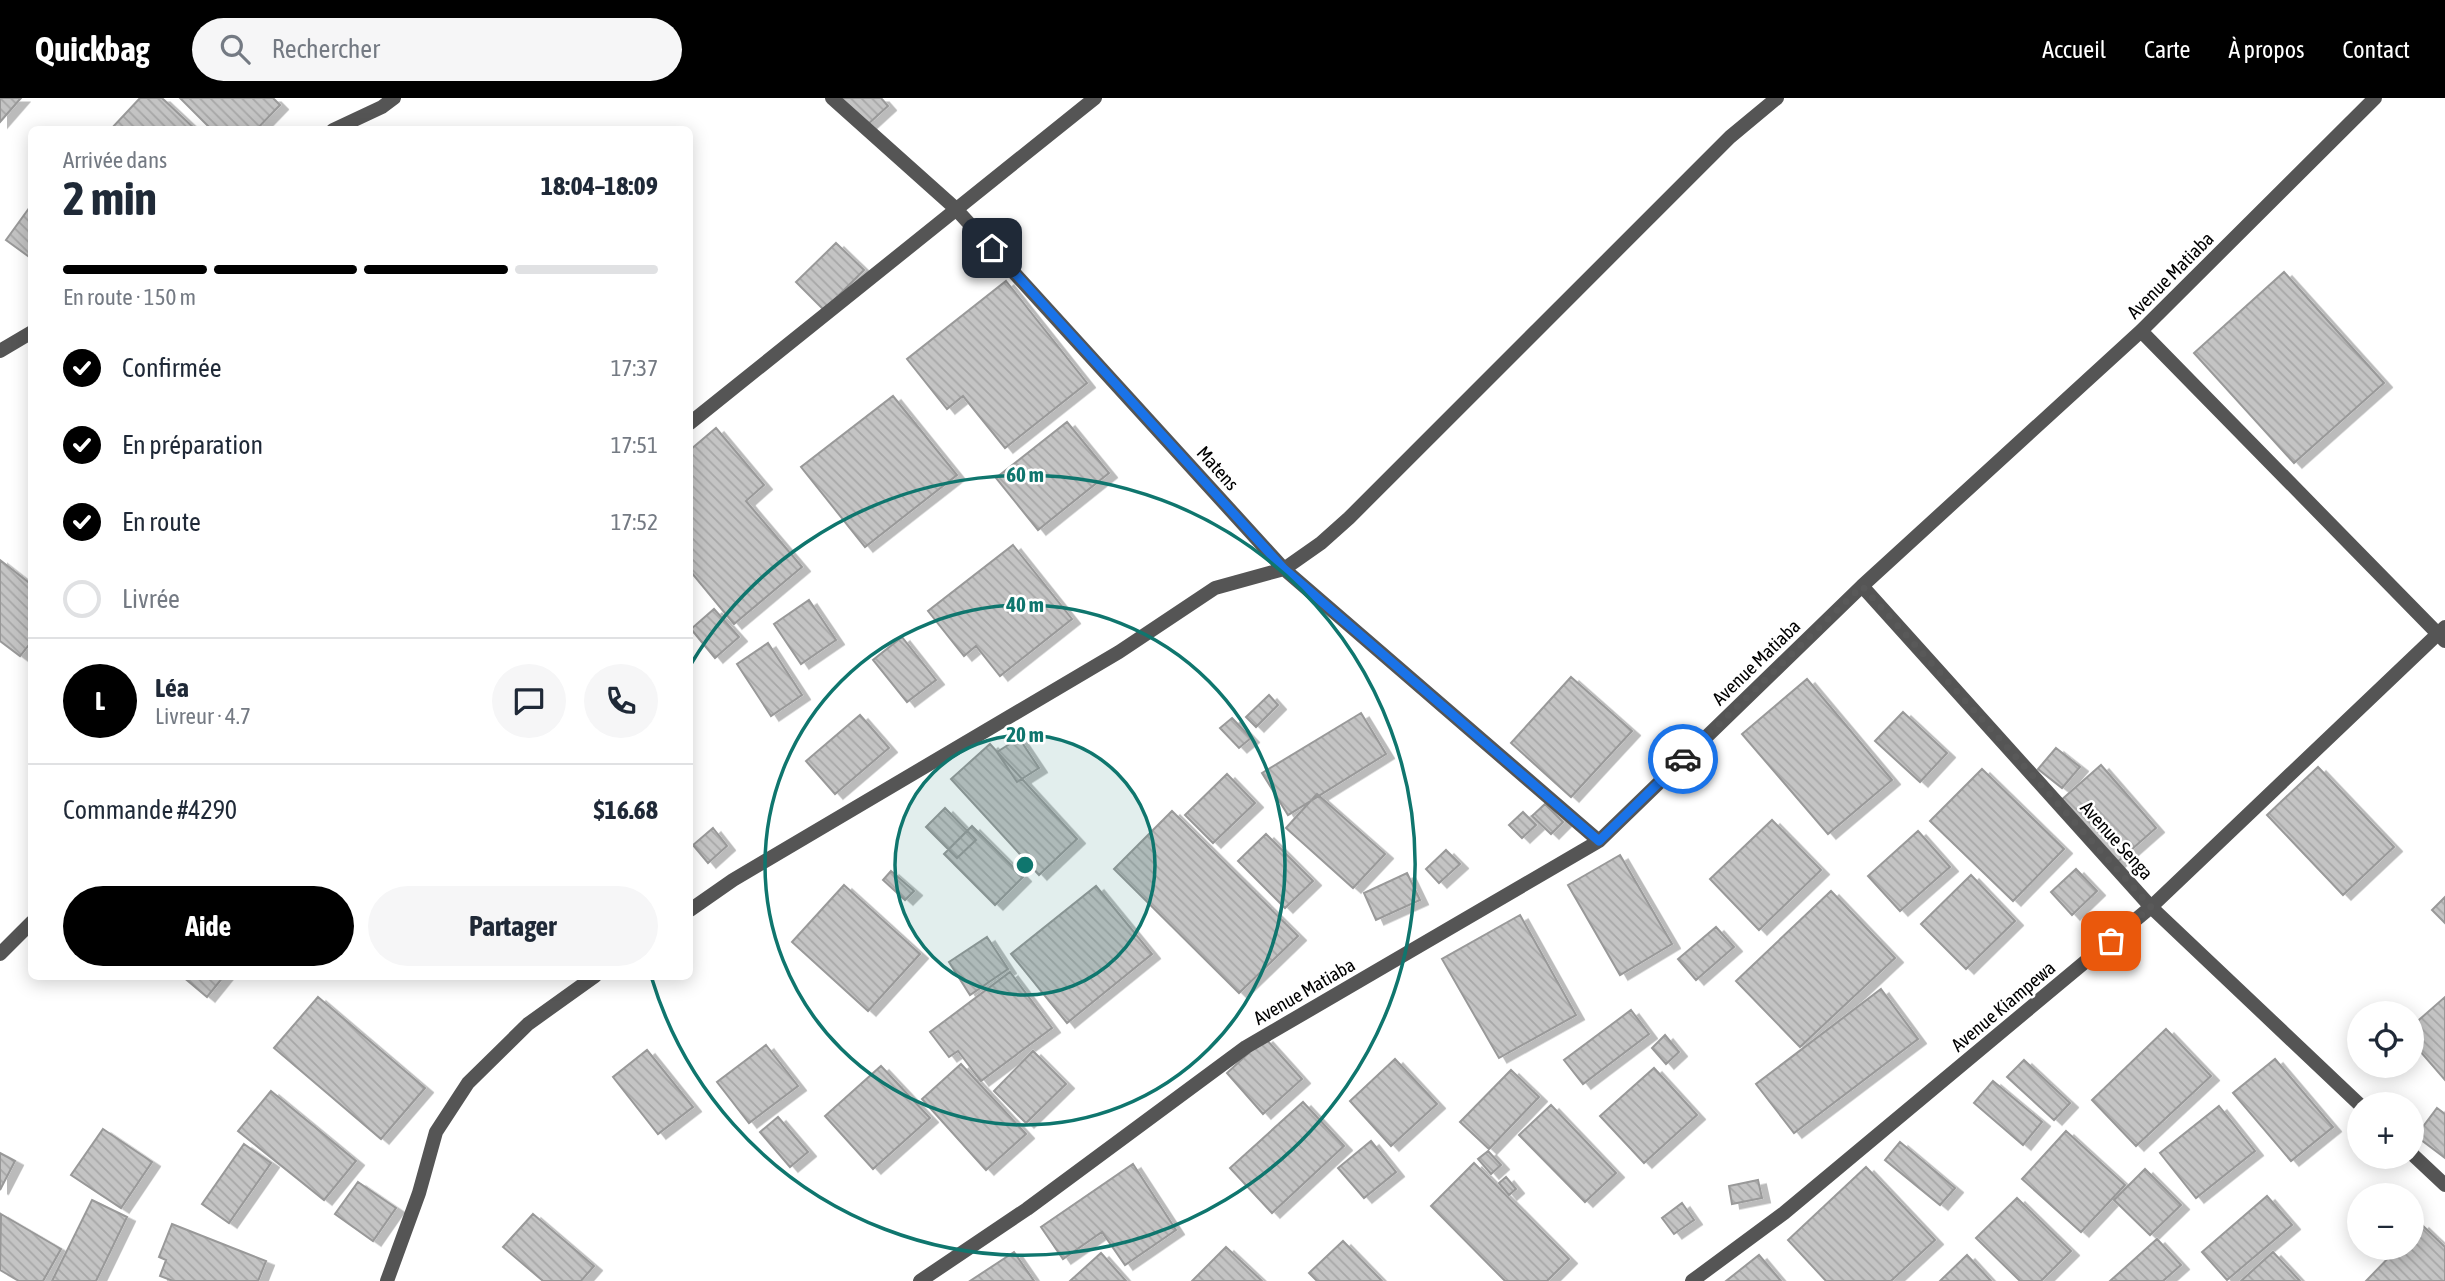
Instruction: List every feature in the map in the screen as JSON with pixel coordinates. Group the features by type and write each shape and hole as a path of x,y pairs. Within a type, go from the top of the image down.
{"street":[{"path":"342,126 382,107 394,98"},
{"name":"Matens","path":"832,98 955,208 1284,569 1599,841"},
{"path":"693,421 955,208 1096,98"},
{"path":"693,908 733,880 1119,652 1215,587 1284,569 1321,543 1730,137 1777,98"},
{"name":"Avenue Matiaba","path":"920,1281 1027,1209 1246,1047 1599,841 1862,586 2141,331 2375,98"},
{"path":"2141,331 2442,634"},
{"path":"0,352 28,334"},
{"name":"Avenue Senga","path":"1862,586 2151,907 2347,1093"},
{"name":"Avenue Kiampewa","path":"1692,1281 1784,1213 2151,907 2442,634"},
{"path":"0,954 28,926"},
{"path":"387,1281 419,1193 436,1132 468,1083 528,1024 589,980"},
{"path":"2424,1165 2445,1185"}],"building":[{"path":"0,98 21,98 0,122"},
{"path":"140,98 162,98 192,126 114,126"},
{"path":"180,98 273,98 280,105 260,126 208,126"},
{"path":"841,98 881,98 888,106 866,126"},
{"path":"28,210 28,256 6,240"},
{"path":"836,243 864,270 824,310 796,282"},
{"path":"2284,272 2384,383 2294,463 2194,353"},
{"path":"1006,281 1087,383 1005,448 963,396 947,409 907,359"},
{"path":"893,396 957,475 865,547 801,467"},
{"path":"1067,422 1109,473 1038,530 996,478"},
{"path":"716,428 764,485 746,501 802,567 734,624 693,575 693,447"},
{"path":"1013,545 1072,619 1000,676 976,646 964,656 928,611"},
{"path":"0,560 28,582 28,646 20,656 0,641"},
{"path":"809,600 836,640 801,664 774,624"},
{"path":"714,609 739,637 715,658 693,631 693,627"},
{"path":"902,637 936,680 907,702 873,660"},
{"path":"768,643 802,695 771,716 737,664"},
{"path":"1571,677 1632,731 1571,797 1511,743"},
{"path":"1807,679 1892,780 1828,834 1742,734"},
{"path":"1269,695 1278,705 1256,727 1246,717"},
{"path":"1903,712 1947,753 1920,782 1875,741"},
{"path":"1361,713 1386,754 1288,815 1262,773"},
{"path":"860,715 889,748 835,794 806,761"},
{"path":"1232,718 1251,738 1239,748 1220,728"},
{"path":"1019,738 1039,768 1017,782 997,752"},
{"path":"990,744 1077,839 1039,875 951,779"},
{"path":"2056,748 2080,767 2062,788 2038,769"},
{"path":"2101,765 2156,828 2115,864 2060,801"},
{"path":"2318,767 2394,847 2343,895 2267,815"},
{"path":"1982,769 2064,849 2013,901 1930,821"},
{"path":"1227,774 1255,803 1213,843 1185,815"},
{"path":"1317,794 1385,854 1353,888 1286,828"},
{"path":"1545,804 1563,822 1551,834 1532,816"},
{"path":"945,808 976,840 957,858 926,827"},
{"path":"1172,811 1298,936 1239,993 1114,869"},
{"path":"1523,812 1536,825 1522,838 1509,825"},
{"path":"1772,820 1821,870 1759,930 1710,879"},
{"path":"972,826 1023,877 995,905 944,854"},
{"path":"713,828 727,846 708,863 693,845"},
{"path":"1918,831 1950,867 1900,911 1868,876"},
{"path":"1266,834 1313,881 1285,908 1238,861"},
{"path":"1446,850 1460,864 1439,883 1426,869"},
{"path":"1620,855 1672,944 1620,975 1568,885"},
{"path":"2076,869 2097,891 2072,915 2051,892"},
{"path":"891,871 914,891 905,900 883,880"},
{"path":"1407,873 1420,900 1376,920 1364,893"},
{"path":"1971,875 2015,921 1966,969 1921,924"},
{"path":"844,885 920,954 868,1011 792,942"},
{"path":"1096,886 1152,954 1067,1023 1011,954"},
{"path":"1831,891 1895,958 1800,1047 1736,981"},
{"path":"2445,897 2445,923 2432,910"},
{"path":"1520,915 1576,1015 1499,1058 1442,959"},
{"path":"1716,927 1734,947 1696,980 1678,959"},
{"path":"987,937 1008,969 970,995 949,962"},
{"path":"1010,972 1052,1028 981,1081 958,1051 949,1057 930,1032"},
{"path":"187,980 221,980 207,997"},
{"path":"1881,989 1918,1039 1794,1133 1756,1084"},
{"path":"318,997 425,1088 381,1139 274,1048"},
{"path":"2445,997 2445,1080 2424,1056 2424,1015"},
{"path":"1631,1010 1649,1034 1583,1084 1564,1060"},
{"path":"2166,1029 2211,1076 2136,1146 2092,1100"},
{"path":"1665,1035 1679,1052 1666,1064 1652,1048"},
{"path":"1265,1038 1302,1079 1263,1114 1227,1073"},
{"path":"766,1045 798,1086 749,1123 717,1082"},
{"path":"647,1050 693,1107 658,1134 613,1077"},
{"path":"1033,1051 1066,1084 1026,1123 994,1091"},
{"path":"1395,1059 1437,1104 1391,1146 1350,1101"},
{"path":"2275,1059 2333,1127 2291,1161 2233,1093"},
{"path":"2024,1060 2070,1103 2054,1120 2007,1077"},
{"path":"961,1064 1026,1134 986,1170 922,1099"},
{"path":"881,1066 930,1118 873,1169 825,1116"},
{"path":"1654,1068 1697,1115 1644,1163 1600,1116"},
{"path":"1511,1070 1539,1097 1489,1149 1460,1122"},
{"path":"1993,1081 2042,1122 2023,1145 1974,1103"},
{"path":"271,1091 356,1161 324,1200 238,1131"},
{"path":"1303,1102 1344,1146 1272,1213 1230,1168"},
{"path":"1551,1105 1616,1173 1585,1202 1519,1135"},
{"path":"2219,1106 2255,1151 2196,1198 2160,1153"},
{"path":"2437,1108 2445,1114 2445,1158 2424,1142 2424,1125"},
{"path":"778,1117 808,1152 790,1167 760,1132"},
{"path":"103,1129 152,1162 121,1208 71,1175"},
{"path":"2066,1131 2125,1185 2081,1232 2022,1179"},
{"path":"1371,1141 1396,1172 1364,1198 1338,1168"},
{"path":"1900,1142 1955,1188 1940,1205 1885,1160"},
{"path":"244,1144 271,1163 229,1223 202,1204"},
{"path":"1488,1151 1501,1165 1491,1174 1478,1159"},
{"path":"0,1153 15,1161 0,1190"},
{"path":"1474,1163 1569,1259 1547,1281 1505,1281 1431,1206"},
{"path":"1133,1164 1176,1230 1125,1265 1102,1232 1063,1259 1041,1227"},
{"path":"1866,1167 1935,1240 1891,1281 1826,1281 1788,1240"},
{"path":"2145,1169 2181,1205 2150,1235 2114,1200"},
{"path":"1506,1177 1516,1189 1509,1195 1499,1183"},
{"path":"1758,1180 1762,1198 1732,1204 1729,1186"},
{"path":"358,1182 396,1208 373,1241 335,1214"},
{"path":"2267,1196 2292,1225 2227,1280 2202,1252"},
{"path":"2017,1198 2071,1251 2041,1281 2020,1281 1976,1238"},
{"path":"92,1200 127,1217 96,1281 52,1281"},
{"path":"1682,1203 1694,1220 1674,1234 1662,1218"},
{"path":"1,1214 61,1249 43,1281 19,1281 0,1270"},
{"path":"533,1214 594,1266 581,1281 543,1281 503,1247"},
{"path":"172,1224 266,1261 258,1281 173,1281 160,1276 166,1260 159,1257"},
{"path":"2424,1227 2445,1247 2445,1281 2366,1281 2386,1260 2424,1260"},
{"path":"2157,1239 2181,1265 2163,1281 2110,1281"},
{"path":"1343,1241 1382,1281 1317,1281 1309,1273"},
{"path":"1226,1247 1262,1281 1192,1281"},
{"path":"1014,1252 1034,1281 970,1281"},
{"path":"2273,1252 2300,1281 2241,1281"},
{"path":"1101,1253 1126,1281 1070,1281"},
{"path":"1759,1255 1781,1281 1726,1281"},
{"path":"1967,1255 1991,1281 1940,1281"}],"way so far":[{"path":"1683,759 1862,586 2151,907 2111,941"}],"route":[{"path":"992,248 1284,569 1599,841 1683,759"}]}
